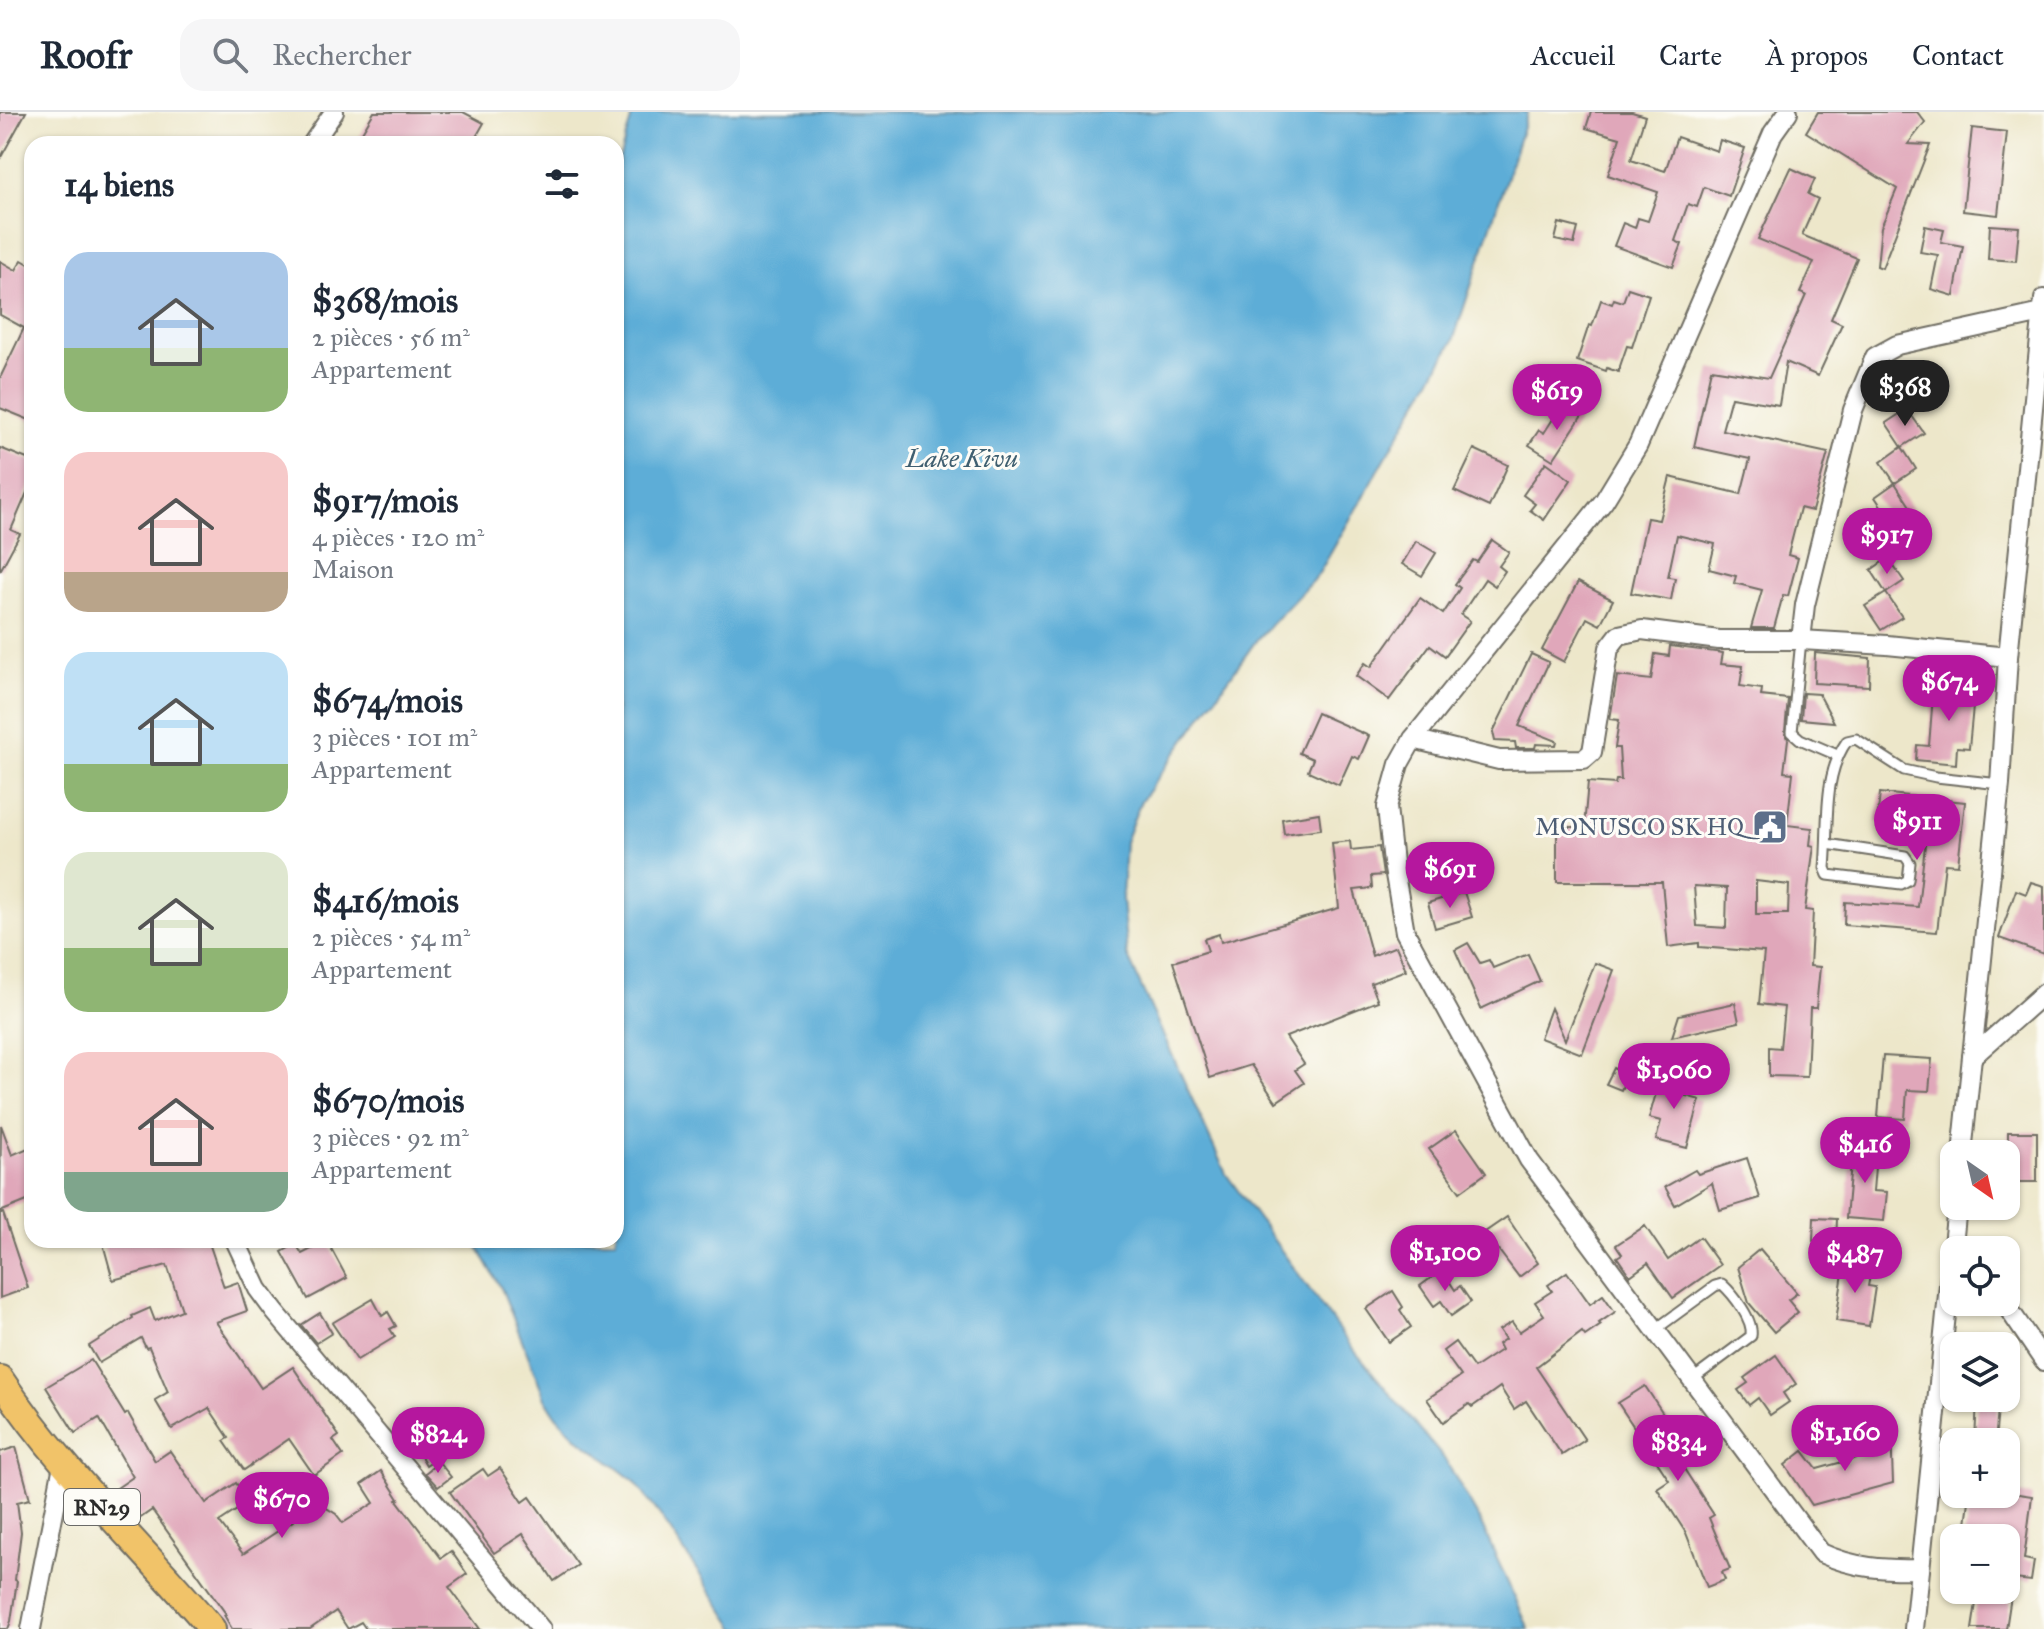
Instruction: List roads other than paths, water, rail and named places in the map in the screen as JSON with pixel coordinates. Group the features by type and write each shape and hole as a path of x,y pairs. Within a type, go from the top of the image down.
{"main road":[{"name":"RN29","path":"0,1379 63,1465 172,1581 212,1629"}],"street":[{"path":"318,136 334,112"},
{"path":"1788,112 1773,133 1638,445 1604,501 1413,739 1399,764 1387,807 1405,932 1529,1160 1821,1553 1864,1567 1920,1569"},
{"path":"1801,640 1805,605 1853,410 1875,357 1897,345 2043,306 2008,657 2000,784 1963,1140"},
{"path":"1413,739 1499,760 1584,759 1592,752 1609,648 1619,635 1642,630 1719,640 1801,640 1887,645 2008,657"},
{"path":"1972,1057 2044,993"},
{"path":"239,1248 258,1289 275,1312 541,1629"},
{"path":"1914,1629 1947,1316"},
{"path":"2013,1316 2044,1361"},
{"path":"31,1629 63,1465"}],"lane":[{"path":"1801,640 1792,732 1800,739 1837,755"},
{"path":"1827,844 1905,856 1910,863 1908,880 1901,884 1828,875 1825,868 1827,806 1837,755 1847,741 1856,739 1904,770 2000,784"},
{"path":"1656,1329 1715,1286 1722,1284 1727,1289 1753,1329 1751,1336 1693,1379"}],"water":[{"name":"Lake Kivu","path":"633,112 1528,112 1453,341 1318,575 1258,638 1140,803 1125,842 1122,899 1127,955 1226,1174 1352,1348 1446,1461 1478,1517 1529,1629 736,1629 634,1481 575,1436 556,1416 545,1398 502,1290 478,1248 624,1248 624,143"}],"place":[{"name":"MONUSCO SK HQ","path":"1770,827"}]}
